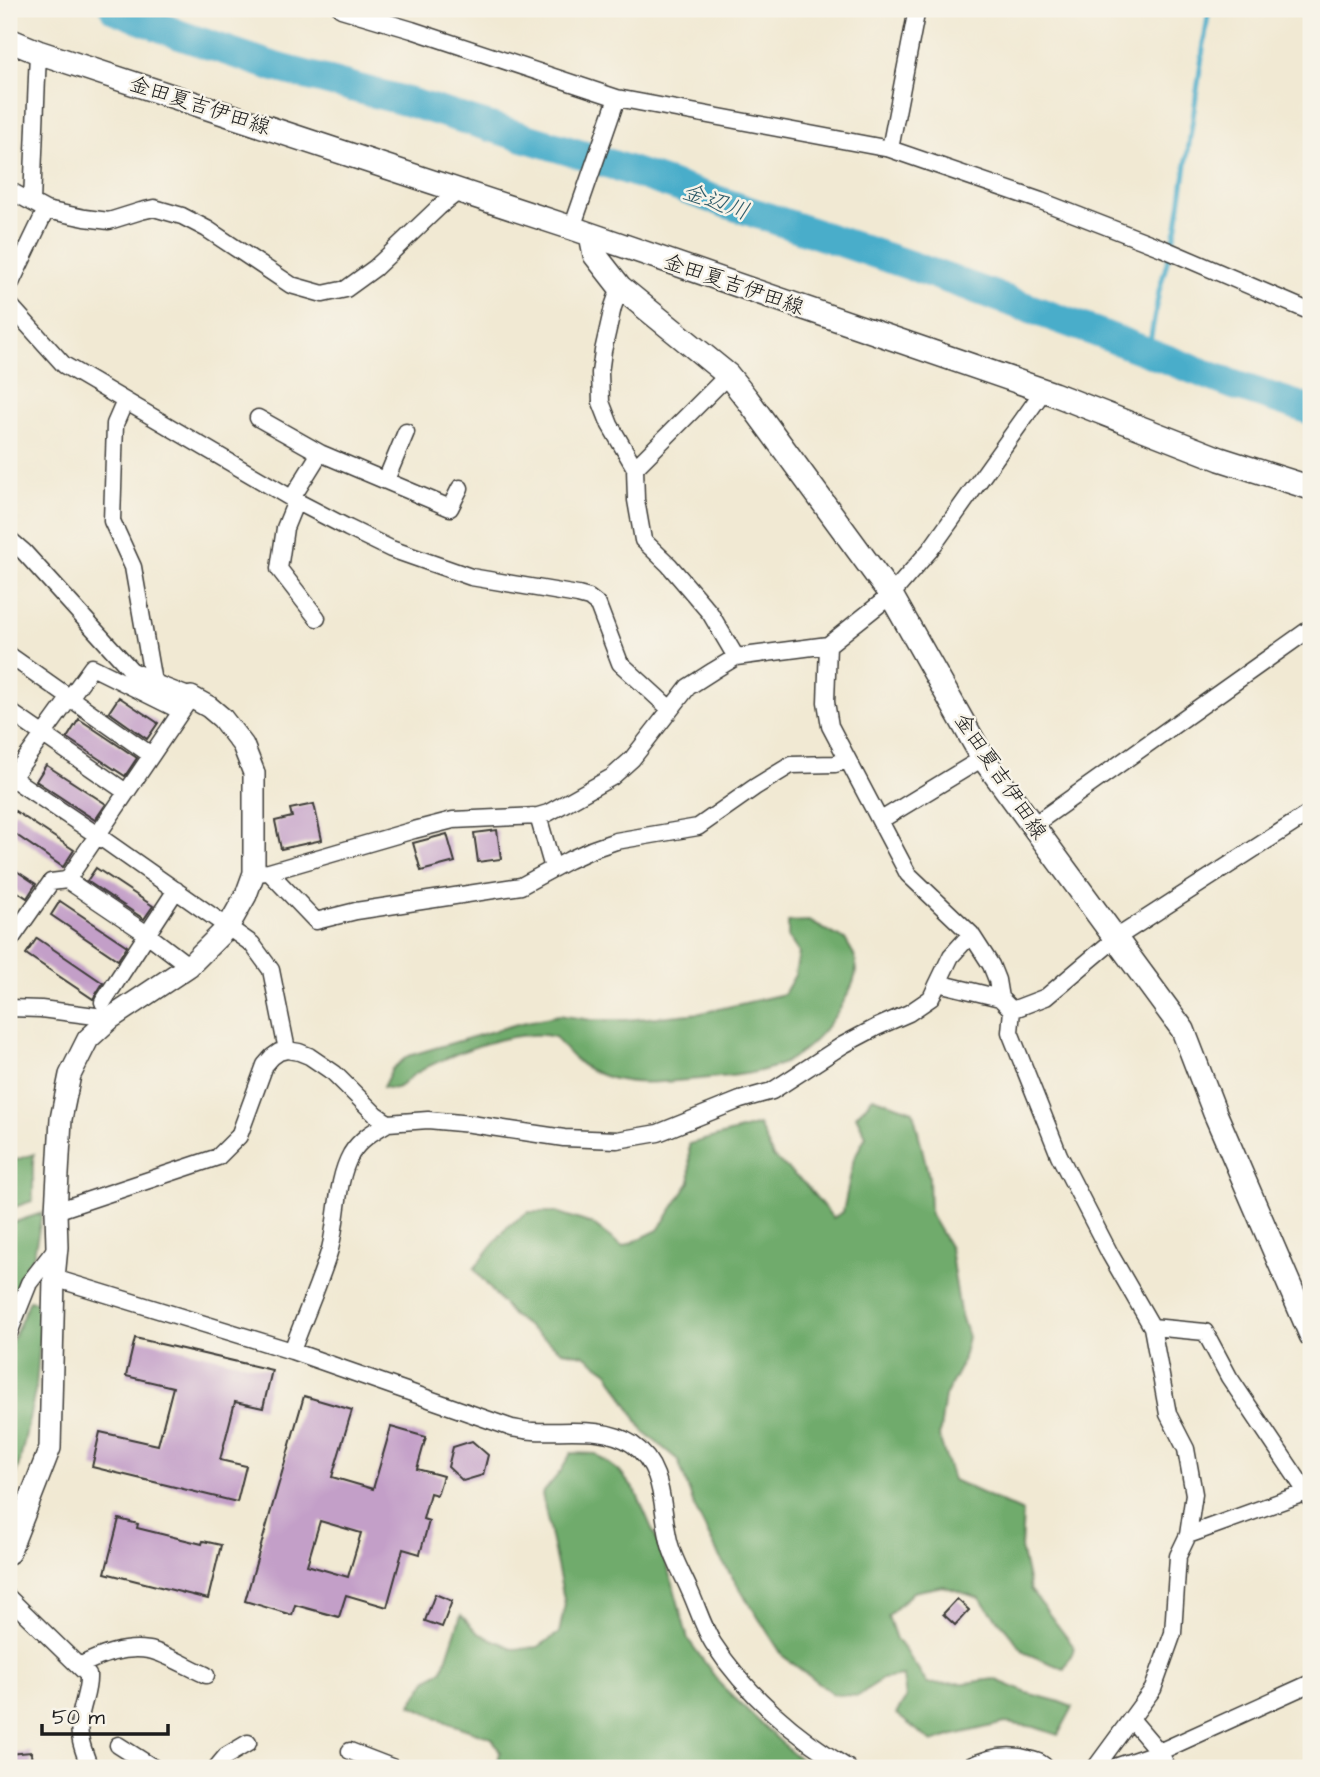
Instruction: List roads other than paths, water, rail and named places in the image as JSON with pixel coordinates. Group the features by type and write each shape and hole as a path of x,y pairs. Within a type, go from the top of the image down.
{"main road":[{"name":"金田夏吉伊田線","path":"9,40 38,52 459,191 580,226 1044,390 1220,460 1311,488"},
{"name":"金田夏吉伊田線","path":"580,226 595,255 620,287 728,375 891,595 984,758 1182,1030 1311,1335"}],"street":[{"path":"341,9 617,98 890,149 1041,201 1162,248 1311,312"},
{"path":"890,149 917,9"},
{"path":"9,287 39,206 38,52"},
{"path":"580,226 617,98"},
{"path":"9,190 39,206 109,221 153,208 182,216 207,229 291,285 323,294 346,289 375,268 459,191"},
{"path":"620,287 613,307 600,373 601,402 610,425 635,468 636,500 643,540 669,565 710,613 736,657"},
{"path":"9,304 64,365 294,499 391,549 471,577 589,598 598,605 620,663 670,709"},
{"path":"635,468 728,375"},
{"path":"261,873 453,820 538,817 548,813 612,777 632,759 688,687 736,657 828,645 891,595 930,550 1044,390"},
{"path":"125,401 115,424 113,521 133,567 153,682"},
{"path":"258,418 320,453 450,508 460,488"},
{"path":"386,480 406,432"},
{"path":"317,618 279,569 285,528 294,499 320,453"},
{"path":"9,540 24,552 131,670 186,704"},
{"path":"1032,825 1311,628"},
{"path":"828,645 826,702 830,726 908,874 971,934 991,965 1000,998"},
{"path":"9,655 151,755"},
{"path":"9,1008 107,1010 189,966 228,927 261,873 254,773 243,745 222,718 209,707 186,704 92,667 10,779 97,835 228,927 253,944 271,970 287,1050"},
{"path":"67,880 186,704"},
{"path":"9,710 126,792"},
{"path":"880,820 984,758"},
{"path":"261,873 316,921 356,911 522,886 553,868 616,841 698,827 791,765 835,764 848,760"},
{"path":"1012,1010 1046,997 1116,937 1311,812"},
{"path":"538,817 553,868"},
{"path":"9,942 51,882 67,880 189,966"},
{"path":"9,1553 50,1448 57,1247 55,1212 61,1119 70,1074 147,934 176,890"},
{"path":"292,1351 329,1252 343,1171 353,1151 366,1136 388,1123 428,1120 564,1138 617,1140 658,1133 740,1100 772,1091 843,1045 909,1013 931,998 951,956 971,934"},
{"path":"938,983 1000,998 1012,1010"},
{"path":"1012,1010 1010,1032 1059,1154 1110,1254 1152,1327 1168,1414 1186,1449 1194,1494 1188,1535 1178,1556 1173,1633 1153,1689 1094,1768"},
{"path":"55,1212 218,1157 239,1136 265,1065 279,1052 287,1050 309,1056 334,1073 375,1114 388,1123"},
{"path":"9,1333 29,1283 57,1247"},
{"path":"54,1278 292,1351 512,1428 615,1435 634,1445 648,1460 661,1486 670,1545 711,1640 736,1674 788,1726 848,1768"},
{"path":"1152,1327 1205,1332 1229,1377 1310,1493 1188,1535"},
{"path":"9,1598 88,1675 89,1686 79,1720 80,1738 90,1768"},
{"path":"79,1666 101,1655 125,1650 151,1650 206,1675"},
{"path":"1112,1768 1159,1752 1311,1683"},
{"path":"1131,1719 1159,1752 1168,1768"},
{"path":"216,1768 226,1756 248,1743"},
{"path":"118,1745 154,1768"},
{"path":"350,1751 394,1768"},
{"path":"966,1768 979,1761 1003,1755 1022,1756 1043,1763 1046,1768"}],"waterway":[{"name":"金辺川","path":"115,9 180,35 275,67 405,101 592,158 912,266 1234,385 1311,410"},
{"path":"1148,353 1159,291 1177,226 1209,9"}]}
